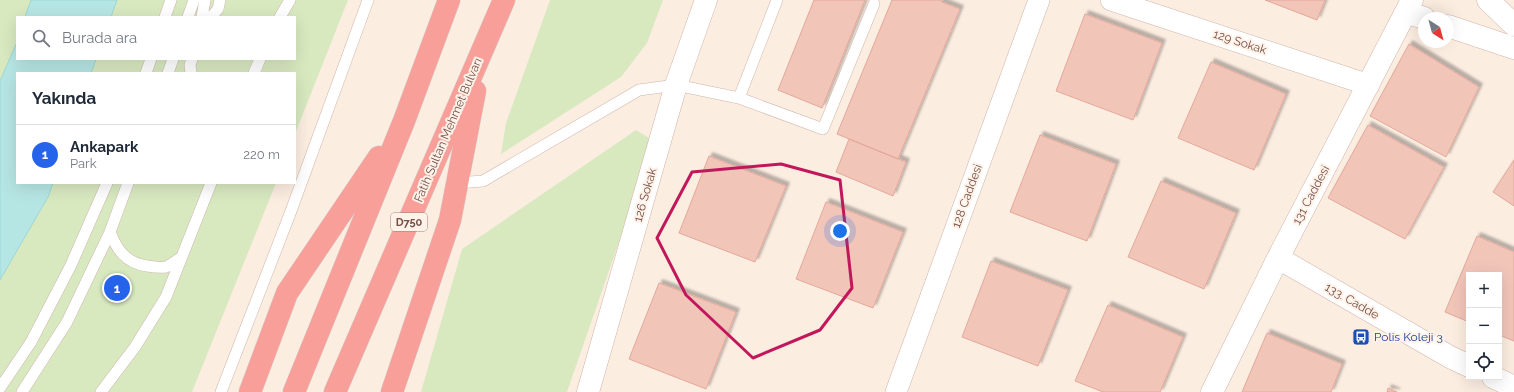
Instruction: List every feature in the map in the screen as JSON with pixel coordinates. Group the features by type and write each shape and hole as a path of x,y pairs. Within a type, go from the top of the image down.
{"highway":[{"path":"294,392 404,121 449,0"},
{"name":"Fatih Sultan Mehmet Bulvarı","path":"335,392 504,0"},
{"path":"392,392 450,220 482,51"},
{"path":"250,392 287,293 404,121"}],"street":[{"name":"126 Sokak","path":"588,392 676,85 706,0"},
{"name":"128 Caddesi","path":"896,392 1039,0"},
{"name":"129 Sokak","path":"1112,0 1369,85"},
{"path":"1488,0 1514,25"},
{"name":"131 Caddesi","path":"1212,392 1278,258 1369,85 1414,10"},
{"path":"1454,28 1514,48"},
{"name":"133. Cadde","path":"1278,258 1450,357 1466,365"},
{"path":"1499,380 1514,387"}],"lane":[{"path":"165,16 171,0"},
{"path":"188,16 194,0"},
{"path":"202,16 205,0"},
{"path":"211,16 218,8 220,0"},
{"path":"281,16 290,0"},
{"path":"220,392 291,212 368,0"},
{"path":"739,98 777,0"},
{"path":"457,183 483,181 639,90 676,85 739,98 823,129 874,4"},
{"path":"146,72 151,60"},
{"path":"168,72 173,60"},
{"path":"191,72 190,65 192,60"},
{"path":"254,72 260,60"},
{"path":"0,388 31,342 71,265 107,184"},
{"path":"22,392 67,322 110,232 128,184"},
{"path":"101,392 135,347 166,297 210,184"},
{"path":"110,232 116,248 125,258 137,264 154,268 166,266 182,257"}],"highlighted area":[{"path":"781,164 840,180 852,288 820,330 753,358 686,295 657,238 692,172"}],"green space":[{"path":"0,0 348,0 296,131 296,72 16,72 16,184 276,184 192,392 0,392"},
{"path":"550,0 663,0 647,43 621,77 501,154 506,123"},
{"path":"636,130 654,141 567,392 421,392 462,249"}],"water":[{"path":"31,0 117,0 111,16 25,16"},
{"path":"16,44 16,60 96,60 91,72 16,72 16,184 53,184 48,197 0,280 0,81"}],"building":[{"path":"814,0 865,0 822,108 778,90"},
{"path":"892,0 943,0 942,2 960,9 898,159 837,134"},
{"path":"1265,0 1325,0 1317,20"},
{"path":"1085,14 1162,43 1133,120 1056,91"},
{"path":"1409,44 1479,87 1446,157 1370,116"},
{"path":"1211,62 1286,94 1254,170 1178,138"},
{"path":"1368,125 1444,167 1405,239 1328,198"},
{"path":"1040,135 1116,164 1087,241 1010,212"},
{"path":"849,139 906,162 893,196 836,172"},
{"path":"709,156 786,186 755,262 679,233"},
{"path":"1514,160 1514,206 1493,192"},
{"path":"1161,181 1236,213 1204,289 1128,257"},
{"path":"826,202 903,232 873,308 796,279"},
{"path":"1477,236 1514,252 1514,341 1502,336 1502,272 1466,272 1466,321 1445,312"},
{"path":"991,261 1068,290 1038,366 962,337"},
{"path":"659,283 736,312 706,389 629,359"},
{"path":"1108,305 1183,337 1160,392 1103,392 1075,381"},
{"path":"1267,333 1342,364 1331,392 1242,392"},
{"path":"1388,388 1397,392 1387,392"}],"place":[{"name":"Ankapark","path":"117,288"},
{"name":"Polis Koleji 3","path":"1361,337"}]}
